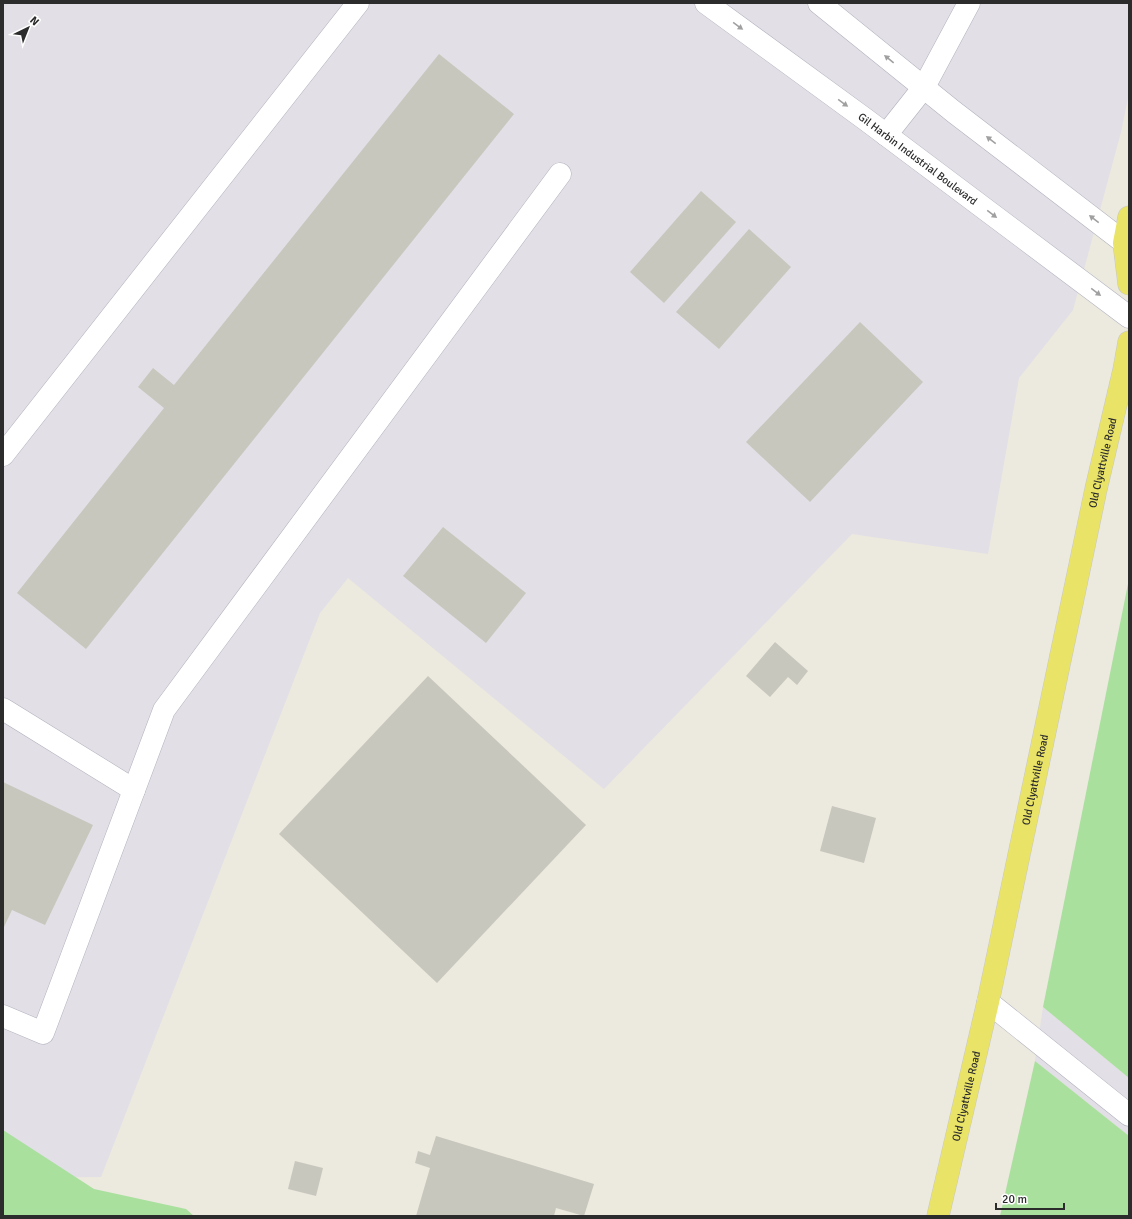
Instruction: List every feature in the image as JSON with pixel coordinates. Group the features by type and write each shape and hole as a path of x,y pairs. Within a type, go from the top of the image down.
{"main road":[{"path":"1129,217 1127,245 1129,284"},
{"name":"Old Clyattville Road","path":"938,1216 988,1002 1129,342"}],"street":[{"path":"3,455 358,3"},
{"name":"Gil Harbin Industrial Boulevard","path":"706,3 886,135 1129,317"},
{"path":"819,3 1127,245"},
{"path":"886,135 924,87 968,3"},
{"path":"3,1016 43,1033 164,710 560,174"},
{"path":"3,709 134,790"},
{"path":"988,1002 1129,1115"}],"shaded area":[{"path":"3,3 1129,3 1129,93 1121,132 1073,310 1019,378 988,554 852,534 604,789 348,578 320,613 101,1177 3,1178"},
{"path":"1043,1007 1129,1078 1129,1136 1035,1061"}],"green space":[{"path":"1129,579 1129,1078 1043,1007"},
{"path":"1035,1061 1129,1136 1129,1216 1000,1216"},
{"path":"3,1130 94,1189 186,1209 194,1216 3,1216"}],"building":[{"path":"439,54 514,114 86,649 17,593 164,408 138,387 153,368 174,385"},
{"path":"701,191 736,222 664,303 630,272"},
{"path":"749,229 791,267 719,349 676,312"},
{"path":"860,322 923,382 810,502 746,442"},
{"path":"443,527 526,593 486,643 403,576"},
{"path":"775,642 808,671 797,685 788,677 770,697 746,676"},
{"path":"428,676 586,825 437,983 279,834"},
{"path":"3,782 93,825 45,925 12,910 3,929"},
{"path":"832,806 876,818 864,863 820,851"},
{"path":"436,1136 594,1184 584,1216 556,1208 554,1216 416,1216 430,1168 415,1163 418,1151 430,1155"},
{"path":"295,1161 323,1168 316,1196 288,1189"}]}
